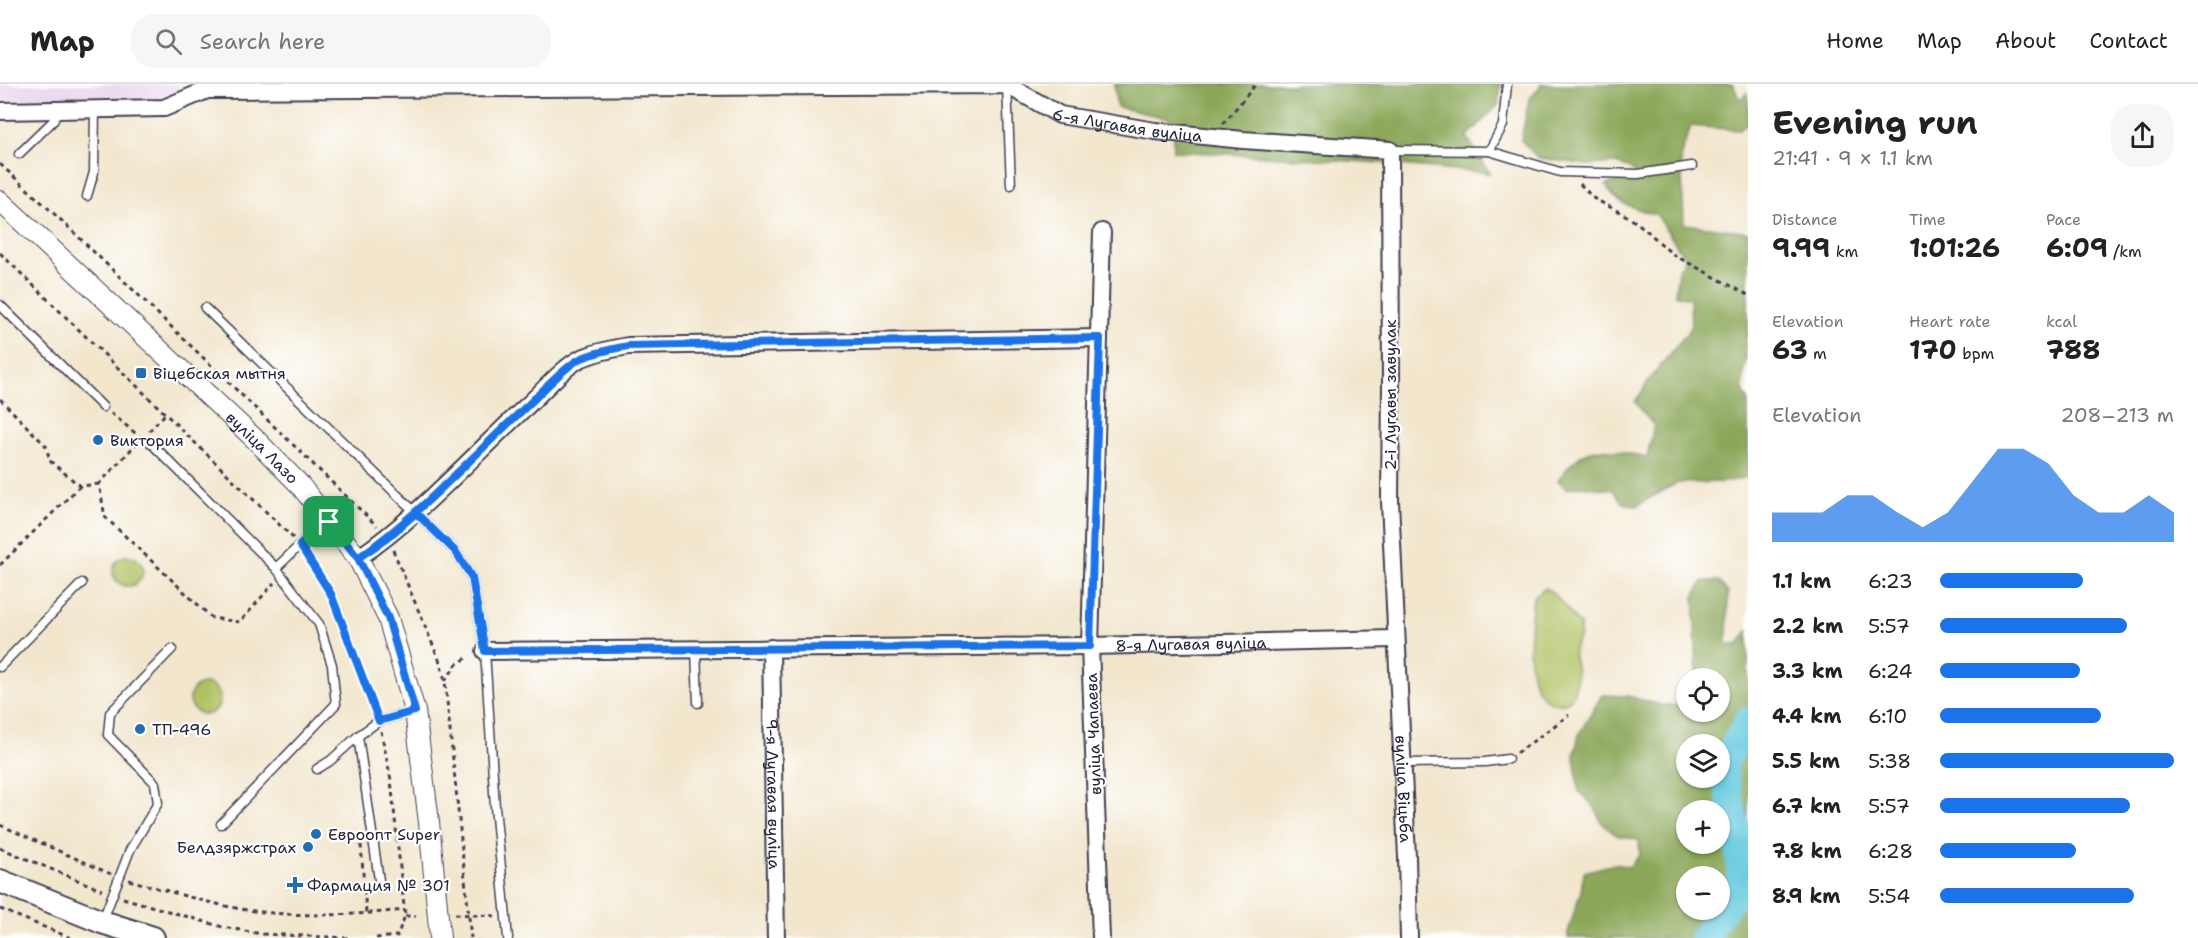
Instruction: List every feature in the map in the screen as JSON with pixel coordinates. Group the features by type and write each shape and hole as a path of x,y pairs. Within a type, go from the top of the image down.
{"main road":[{"path":"0,881 102,922 153,938"}],"street":[{"path":"0,111 164,108 189,91 207,90 541,85 1007,85"},
{"name":"6-я Лугавая вуліца","path":"1007,85 1060,116 1155,131 1212,137 1390,150"},
{"name":"2-і Лугавы завулак","path":"1390,150 1390,501 1395,639"},
{"name":"вуліца Лазо","path":"3,209 256,440 299,484 358,558 388,618 415,711 440,938"},
{"name":"вуліца Чапаева","path":"1101,938 1090,646 1102,232"},
{"path":"358,558 386,539 416,513 490,439 578,360 605,350 640,346 1100,338"},
{"name":"8-я Лугавая вуліца","path":"485,651 1090,646 1395,639"},
{"name":"вуліца Віцьба","path":"1395,639 1403,763 1409,938"},
{"name":"9-я Лугавая вуліца","path":"771,648 776,938"}],"lane":[{"path":"1490,151 1503,125 1508,84"},
{"path":"1007,85 1011,185"},
{"path":"87,196 94,172 95,109"},
{"path":"19,153 54,120 56,110"},
{"path":"1390,150 1490,151 1560,172 1638,174 1692,166"},
{"path":"0,305 103,407"},
{"path":"205,308 456,552 472,578 485,651 495,807 508,938"},
{"path":"146,440 279,571 319,624 332,665 336,704 221,824"},
{"path":"279,571 300,545 329,522"},
{"path":"0,667 81,583"},
{"path":"102,922 130,850 158,803 155,783 108,735 110,713 172,649"},
{"path":"696,650 698,704"},
{"path":"317,770 379,721 415,711"},
{"path":"358,736 380,887"},
{"path":"1403,763 1485,762 1508,759"}],"path":[{"path":"1212,137 1256,84"},
{"path":"0,164 378,527"},
{"path":"1569,172 1593,198 1644,228 1672,254 1748,296"},
{"path":"0,253 300,545 331,594 379,721 391,780 405,916 397,937 376,938"},
{"path":"0,399 46,446 50,461 80,486"},
{"path":"103,407 146,440"},
{"path":"0,565 80,486 99,484 146,440 166,413"},
{"path":"99,484 105,518 212,618 240,622 279,571"},
{"path":"392,548 440,662 445,681 471,938"},
{"path":"445,681 457,663 485,651"},
{"path":"1508,759 1569,715"},
{"path":"0,825 120,878 217,904 261,912 346,916 404,910"},
{"path":"0,848 113,895 223,927 262,934 350,938"},
{"path":"365,894 366,914"},
{"path":"0,909 71,938"},
{"path":"455,914 469,913 506,918"},
{"path":"405,916 416,916"}],"shaded area":[{"path":"0,84 177,84 178,92 160,103 0,100"}],"green space":[{"path":"1114,84 1501,84 1498,105 1467,137 1490,173 1368,162 1173,151 1175,120 1117,107"},
{"path":"1541,84 1733,84 1739,99 1748,93 1748,124 1738,130 1691,126 1681,154 1684,224 1748,232 1748,333 1743,390 1748,399 1748,477 1726,482 1677,483 1636,506 1623,503 1613,490 1581,486 1566,489 1558,480 1569,466 1588,452 1608,450 1647,457 1654,426 1635,402 1652,376 1691,328 1690,299 1675,294 1678,270 1686,260 1657,215 1621,202 1606,185 1635,177 1634,171 1616,163 1589,165 1538,158 1521,140 1529,99"},
{"path":"128,556 139,560 143,571 139,582 128,586 117,582 113,571 117,560"},
{"path":"1703,581 1719,581 1728,593 1727,644 1738,645 1748,631 1748,938 1568,938 1584,872 1615,864 1629,867 1640,855 1639,840 1616,835 1602,823 1593,805 1579,792 1574,756 1579,734 1602,695 1628,696 1664,706 1676,705 1676,722 1730,722 1730,668 1697,668 1694,597"},
{"path":"1546,588 1580,625 1580,635 1573,652 1577,671 1576,686 1571,700 1561,704 1549,701 1538,691 1530,666 1533,597"},
{"path":"205,684 216,688 220,699 216,710 205,714 194,710 190,699 194,688"}],"waterway":[{"path":"1703,938 1741,886 1737,831 1723,766 1748,720"}],"place":[{"name":"Віцебская мытня","path":"141,373"},
{"name":"Виктория","path":"98,440"},
{"name":"ТП-496","path":"140,729"},
{"name":"Евроопт Super","path":"316,834"},
{"name":"Белдзяржстрах","path":"308,847"},
{"name":"Фармация № 301","path":"295,885"}],"route":[{"path":"329,522 300,545 331,594 379,721 415,711 388,618 358,558 386,539 416,513 456,552 472,578 485,651 1090,646 1100,338 628,346 605,350 578,360 490,439 416,513 386,539 358,558 329,522"}]}
